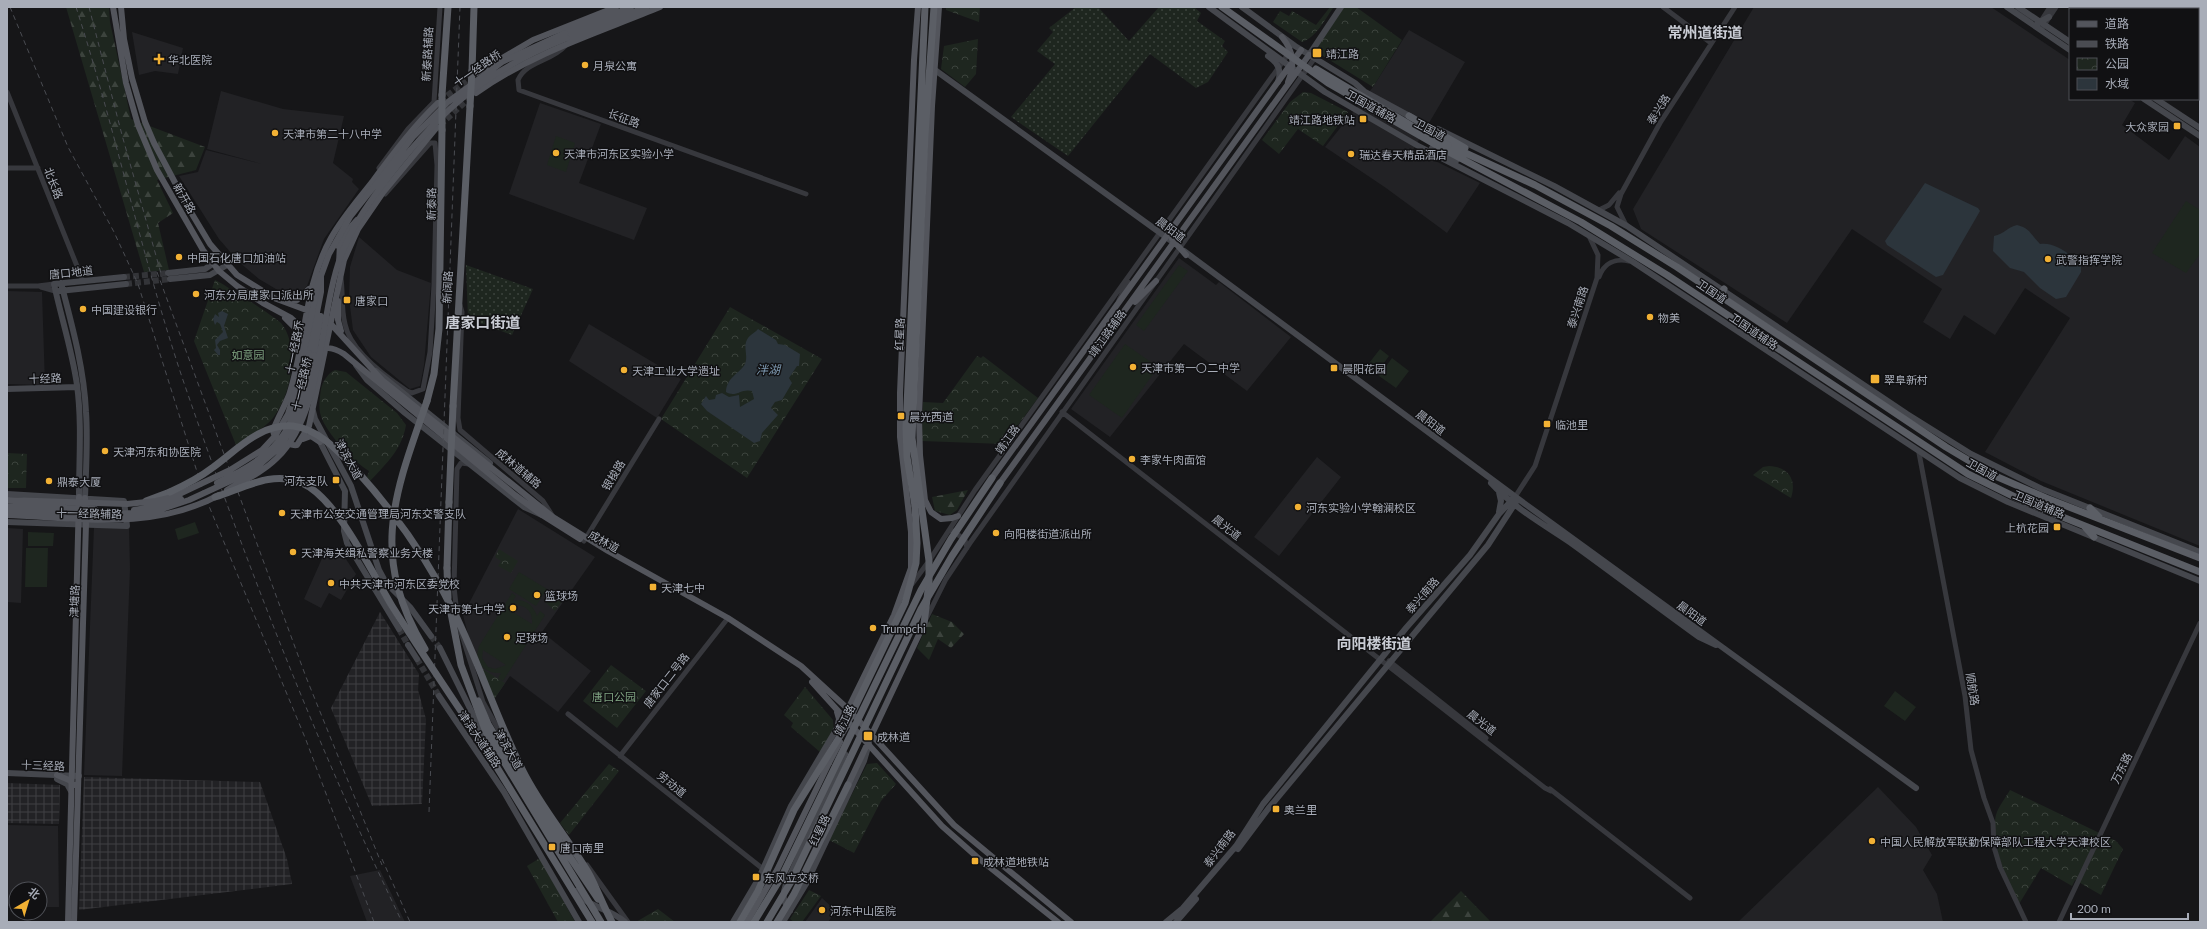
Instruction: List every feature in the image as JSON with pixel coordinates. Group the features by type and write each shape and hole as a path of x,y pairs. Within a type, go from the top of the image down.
{"highway":[{"name":"新泰路","path":"448,7 440,129 439,329 434,374 427,401 404,468 396,499 392,534 393,561 399,591 415,632 478,732"},
{"name":"新阔路","path":"447,568 458,300 470,106 474,72 474,7"},
{"name":"红星路","path":"884,656 905,603 914,573 922,502 906,446 920,91 917,80 922,68 925,7"},
{"name":"红星路","path":"924,624 929,582 929,561 912,438 929,88 933,68 934,7"},
{"name":"卫国道","path":"1222,7 1328,83 1447,147 1482,160 1611,226 1969,461 1993,475 2077,510 2200,558"},
{"name":"卫国道","path":"1230,7 1323,74 1447,147 1476,168 1564,212 1667,275 1945,460 1989,486 2025,502 2200,572"},
{"path":"929,88 934,81"},
{"path":"1409,116 1482,160"},
{"path":"1719,296 1724,289"},
{"path":"143,503 195,479 257,435 276,427 292,426 304,428 318,435 332,446 390,510 430,568 459,623 492,703 524,772 589,873 612,922"},
{"path":"912,438 919,446"},
{"path":"903,454 906,446"},
{"path":"215,497 254,482 282,478 302,483 322,496 342,522 423,654 478,732"},
{"name":"靖江路","path":"754,922 782,876 884,656 932,570 992,478"},
{"name":"靖江路","path":"767,922 792,880 921,610 956,550 1000,483"},
{"path":"2090,508 2102,520"},
{"path":"2084,525 2094,537"},
{"name":"津滨大道","path":"447,568 452,629 464,674 486,732 602,922"},
{"path":"740,922 758,891 794,810 834,748 884,656"},
{"path":"464,674 488,724 553,832 587,884 617,922"},
{"name":"津滨大道","path":"478,732 546,849 592,922"},
{"path":"781,922 848,785"},
{"path":"772,922 793,885 817,826"},
{"path":"546,849 586,922"}],"main road":[{"name":"新开路","path":"113,7 126,83 146,146 170,193 213,264 219,271 237,286 273,309 286,314 302,328"},
{"name":"新开路","path":"121,7 130,70 145,122 170,175 189,209 221,258 247,282 274,298 319,316"},
{"path":"564,33 616,7"},
{"path":"564,33 631,7"},
{"path":"474,72 519,47 646,7"},
{"path":"476,93 518,66 566,44 660,7"},
{"path":"733,922 748,899 763,869 791,806 848,710 901,598 911,568 912,550 900,437 900,393 917,80 914,67 918,7"},
{"path":"939,7 933,68 934,81 919,416 919,446 922,502 940,519 958,516"},
{"name":"卫国道辅路","path":"1209,7 1247,35 1252,43 1280,64 1295,71 1325,92 1405,136 1420,147 1588,235 1650,272 1919,453 1965,481 2008,502 2200,581"},
{"path":"1242,7 1282,37 1293,48 1293,61"},
{"name":"靖江路","path":"1000,483 1127,310 1177,246 1180,234 1284,91 1295,71 1293,61 1301,50 1311,45 1339,7"},
{"name":"靖江路","path":"992,478 1277,84 1312,57 1339,7"},
{"path":"2007,7 2031,20 2048,24 2051,29"},
{"path":"2018,7 2031,20"},
{"path":"2043,23 2069,41"},
{"path":"2043,23 2049,36 2069,49"},
{"name":"十一经路桥","path":"415,140 449,108 478,85 564,33"},
{"name":"十一经路桥","path":"7,516 143,519 182,511 215,497 265,468 284,451 297,432 310,397 332,283 341,253 366,207 415,140 448,102 486,73 522,52 564,33"},
{"name":"卫国道辅路","path":"1293,48 1301,50 1365,92 1409,116 1599,210 1627,226 1724,289 1907,414 1971,454 2009,475 2200,552"},
{"path":"1277,84 1280,75 1280,64"},
{"name":"晨阳道","path":"933,68 1159,234"},
{"path":"1325,92 1320,84 1319,77 1325,71 1336,72"},
{"name":"晨阳道","path":"934,81 942,79 1177,246"},
{"path":"2146,100 2200,136"},
{"path":"2158,100 2200,128"},
{"path":"339,284 310,420 303,439 297,445 292,445 275,434 275,426 282,412 294,377 302,328 312,285 320,263 331,237 339,225 369,185 436,102"},
{"path":"340,247 347,231 440,129"},
{"path":"1405,136 1476,168"},
{"name":"十一经路乔","path":"7,500 143,503 173,496 237,466 262,450 275,436 288,414 294,396 315,294 329,254 350,217 415,140"},
{"path":"369,185 382,194"},
{"path":"340,273 353,237 382,194"},
{"path":"339,225 347,231"},
{"path":"1172,229 1171,237 1177,246 1186,254"},
{"path":"331,237 336,234 340,236 338,259 340,273 338,320 343,334"},
{"name":"晨阳道","path":"1186,254 1506,490 1513,501"},
{"name":"晨阳道","path":"1186,254 1482,474 1498,490 1513,501 1916,789"},
{"path":"221,258 205,269 169,276 210,275 227,265"},
{"path":"320,263 325,290 333,292 339,284"},
{"path":"311,354 319,316 321,286 320,263"},
{"path":"1650,272 1667,275"},
{"name":"唐口地道","path":"54,284 124,277"},
{"path":"1127,310 1156,281"},
{"name":"津塘路","path":"61,283 81,386 80,422 82,497 86,524 74,779"},
{"name":"津塘路","path":"54,284 81,386"},
{"name":"唐口地道","path":"55,291 126,284"},
{"path":"274,298 287,301 297,300 308,292 312,285"},
{"path":"273,309 289,321 297,331 300,342"},
{"path":"319,316 343,334 382,380"},
{"path":"302,328 307,337 311,354"},
{"path":"311,354 325,348"},
{"name":"成林道","path":"325,348 339,351 542,515 728,619 790,658 848,710 954,825 1071,922"},
{"name":"十一经路桥","path":"7,506 115,510 149,508 176,502 238,473 252,465 273,448 289,426 300,397 311,354"},
{"name":"十一经路桥","path":"7,510 111,514 153,512 189,500 246,474 259,466 278,449 295,424 304,399 311,354"},
{"path":"362,358 448,428 553,517"},
{"path":"356,365 361,374 376,388 470,464 529,510 542,515"},
{"path":"374,369 382,380"},
{"name":"成林道","path":"382,380 518,490 585,540"},
{"name":"十经路","path":"7,389 81,386"},
{"name":"津滨大道","path":"313,408 314,416 354,492 379,570 386,583 410,607 431,636"},
{"path":"282,412 310,420 319,425"},
{"name":"津滨大道","path":"303,439 312,436 320,442 345,491 344,531 347,542 399,629"},
{"path":"1498,490 1501,501 1499,514"},
{"name":"十一经路辅路","path":"7,494 82,497 124,501 127,526 79,523 7,522"},
{"name":"津塘路","path":"74,922 74,779 79,523 82,497"},
{"name":"泰兴南路","path":"1166,922 1183,908 1236,846 1263,804 1380,660 1470,555 1499,514 1513,501"},
{"name":"泰兴南路","path":"1176,922 1239,847 1268,808 1488,544 1506,518 1513,501"},
{"path":"2008,502 2025,502"},
{"path":"2077,510 2090,508"},
{"name":"成林道","path":"728,619 790,661 835,707 843,718 942,826 977,857 1058,922"},
{"path":"848,785 924,624"},
{"path":"408,645 417,659"},
{"name":"津滨大道","path":"440,648 452,671 478,732"},
{"path":"837,700 847,702 855,695"},
{"name":"津滨大道辅路","path":"439,696 504,792 579,922"},
{"path":"835,707 839,719 837,729"},
{"path":"790,911 784,902 783,894 786,884 855,730 848,710"},
{"path":"747,922 771,882 849,724"},
{"path":"478,732 578,894 586,902 614,914 626,922"},
{"name":"红星路","path":"781,922 790,911 806,884 864,761 868,744"},
{"name":"十三经路","path":"7,773 74,779"},
{"name":"十三经路","path":"7,777 57,777"},
{"path":"57,777 67,784 75,793"},
{"name":"津塘路","path":"68,922 75,793"}],"street":[{"name":"新泰路辅路","path":"436,102 440,7"},
{"path":"1665,7 1711,41"},
{"name":"泰兴路","path":"1599,210 1607,208 1616,198 1658,121 1734,7"},
{"path":"2043,23 2050,7"},
{"path":"2043,23 2056,7"},
{"path":"564,33 566,44"},
{"name":"泰兴路","path":"1627,226 1619,211 1619,199 1660,123 1711,41"},
{"name":"长征路","path":"566,44 558,54 526,69 518,80 519,90 806,194"},
{"name":"靖江路辅路","path":"901,598 929,561 958,516 1133,270 1293,48"},
{"name":"靖江路辅路","path":"924,624 946,580 975,536 1156,281 1177,246 1295,71"},
{"name":"北长路","path":"7,92 83,281"},
{"path":"340,273 345,324 362,358 407,391 416,392 424,387 430,352 434,285 437,165 435,143 430,143 371,209"},
{"path":"7,168 38,168"},
{"name":"泰兴南路","path":"1513,501 1534,466 1597,278 1598,255 1588,235"},
{"name":"泰兴南路","path":"1513,501 1536,465 1602,270 1608,264 1615,261 1633,262"},
{"path":"1118,303 1133,270"},
{"name":"唐口地道","path":"38,286 54,284"},
{"path":"7,286 38,286"},
{"name":"唐口地道","path":"38,286 55,291"},
{"name":"成林道辅路","path":"458,300 462,312 458,425 460,430 467,438 543,500 553,517"},
{"name":"晨光道","path":"1062,412 1380,660 1389,663 1545,788 1551,790 1690,898"},
{"name":"银梭路","path":"585,540 659,420"},
{"name":"顺航路","path":"1919,453 1965,696 1971,750 1984,798 1993,822 1994,847 2000,867 2026,922"},
{"path":"470,464 462,463 457,469 454,587 455,607 462,639 476,683 490,718 500,734 558,824 626,922"},
{"path":"954,523 955,528 962,534 975,536"},
{"path":"947,533 953,531 961,536 966,540 967,548"},
{"name":"唐家口二号路","path":"620,756 728,619"},
{"name":"万东路","path":"2059,922 2200,623"},
{"name":"劳动道","path":"568,714 763,869"},
{"path":"748,899 781,922"}],"shaded area":[{"name":"武警指挥学院","path":"1754,7 1991,7 2069,59 2069,100 2130,100 2135,103 2122,125 2169,160 2185,136 2200,147 2200,546 2041,481 1985,452 2070,318 2025,288 1995,335 1964,315 1950,339 1923,322 1942,289 1852,229 1787,323 1641,229 1633,209"},
{"path":"1409,30 1465,62 1413,150 1480,183 1447,233 1386,188 1325,147 1373,87"},
{"name":"华北医院","path":"132,32 183,48 178,74 155,71 139,75"},
{"path":"221,91 283,109 344,116 333,163 353,179 352,182 359,189 324,239 307,286 303,290 290,294 281,292 259,279 239,262 219,239 179,176 198,172 206,150 262,164 207,149"},
{"name":"天津市河东区实验小学","path":"540,103 601,124 579,183 647,208 634,240 509,194"},
{"path":"359,237 397,270 431,283 424,365 420,386 410,389 371,357 353,330 349,298 350,267"},
{"name":"天津市第一〇二中学","path":"1179,258 1216,285 1219,282 1291,337 1247,391 1184,344 1110,437 1071,409"},
{"path":"7,291 42,292 45,385 7,384"},
{"name":"天津工业大学遗址","path":"589,324 681,379 657,418 569,361"},
{"name":"河东实验小学翰澜校区","path":"1317,457 1341,477 1279,556 1254,537"},
{"name":"天津市第七中学","path":"518,509 595,557 542,632 591,671 558,712 510,676 493,701 469,638 463,615"},
{"path":"94,527 129,528 130,569 122,776 84,775"},
{"path":"7,528 23,529 21,603 7,602"},
{"name":"中共天津市河东区委党校","path":"337,546 356,574 341,600 329,593 321,608 304,599 324,554"},
{"path":"380,612 419,674 418,690 426,719 422,804 372,806 331,708"},
{"path":"84,777 260,782 287,859 292,884 79,910"},
{"path":"7,783 60,785 59,824 7,823"},
{"name":"中国人民解放军联勤保障部队工程大学天津校区","path":"1878,787 1916,827 1932,855 1923,870 1937,894 1943,922 1738,922"},
{"path":"7,825 58,826 59,907 48,907 48,881 8,881 7,906"},
{"path":"380,870 405,922 367,922 350,876"},
{"path":"822,898 836,911 828,922 805,922"}],"green space":[{"path":"66,7 109,7 110,22 131,119 205,147 196,170 157,180 173,213 158,223 169,270 144,272"},
{"path":"946,7 980,7 979,22 946,10"},
{"path":"1076,7 1098,7 1129,41 1159,7 1194,7 1201,13 1197,21 1225,41 1222,46 1228,52 1208,82 1196,88 1150,54 1068,156 1011,117 1055,64 1037,51 1053,32 1049,28"},
{"path":"1330,7 1333,8 1320,28 1312,37 1302,42 1273,22 1280,11 1289,16 1292,11 1316,25"},
{"path":"1344,7 1356,7 1402,40 1373,87 1315,51"},
{"path":"978,39 976,74 965,87 941,69 944,46"},
{"path":"1303,92 1311,93 1348,112 1323,146 1298,129 1279,154 1262,140 1290,102"},
{"path":"556,136 575,143 566,172 547,165"},
{"path":"2186,201 2200,210 2200,254 2186,273 2152,253"},
{"path":"466,265 533,289 512,335 468,319"},
{"path":"1179,265 1188,271 1144,331 1136,325"},
{"name":"如意园","path":"215,280 228,287 281,323 287,333 291,345 292,358 289,384 285,397 279,408 273,418 265,426 236,445 194,341"},
{"path":"730,307 822,359 747,478 661,419"},
{"path":"1125,344 1158,367 1122,418 1089,395"},
{"path":"1380,349 1389,356 1376,374 1366,367"},
{"path":"977,356 981,358 983,356 1038,398 1004,444 922,441 923,402 943,403"},
{"path":"1392,358 1409,371 1396,388 1379,376"},
{"path":"335,370 346,372 397,413 406,425 404,434 397,449 388,462 370,481 367,477 369,471 356,461 334,438 321,416 321,389 324,380 332,371"},
{"path":"7,453 27,454 26,488 7,488"},
{"path":"1769,466 1782,469 1790,476 1793,486 1791,498 1753,475 1763,467"},
{"path":"968,490 957,510 950,515 935,511 932,497"},
{"path":"195,522 199,533 178,540 175,529"},
{"path":"28,532 54,533 53,546 28,546"},
{"path":"26,548 48,548 47,587 25,587"},
{"path":"499,549 518,561 511,573 498,566 501,561 495,557"},
{"path":"519,572 547,589 536,606 509,589"},
{"path":"552,591 563,600 555,611 545,602"},
{"path":"512,593 516,596 513,601 517,600 528,603 537,616 540,611 545,615 503,681 498,678 501,673 495,673 485,669 479,662 479,646","holes":["516,605 524,607 531,613 532,624 508,609","483,650 506,665 495,669 488,667 482,658"]},
{"path":"932,614 952,622 964,634 951,648 938,639 929,660 917,648"},
{"name":"唐口公园","path":"611,665 646,691 617,728 583,701"},
{"path":"481,668 505,683 493,701"},
{"path":"805,687 833,720 834,731 820,752 791,727 793,723 784,715"},
{"path":"1895,691 1916,707 1905,721 1884,706"},
{"path":"877,763 896,784 881,801 854,853 829,840 867,764"},
{"path":"609,764 619,771 569,835 560,823"},
{"path":"2010,790 2116,841 2123,849 2101,895 2075,880 2072,886 2041,868 2019,904 2000,861 1994,826 2000,805"},
{"path":"540,858 575,922 558,922 527,866"},
{"path":"809,890 821,896 802,922 794,922 790,919"},
{"path":"1461,891 1491,922 1431,921"},
{"path":"658,909 675,922 636,922"}],"water":[{"path":"1925,183 1978,208 1980,211 1943,275 1936,277 1887,245 1885,241"},
{"path":"2017,225 2028,230 2040,244 2057,247 2081,263 2081,272 2066,297 2056,299 2040,288 2024,272 2010,268 1993,251 1994,236 2001,234"},
{"path":"222,311 228,314 224,326 228,338 220,341 217,345 220,350 220,355 218,355 214,350 216,348 215,340 223,332 220,324 217,322 215,325 213,319 215,314 219,317 218,313"},
{"name":"泮湖","path":"758,329 776,340 778,344 785,345 800,354 799,366 797,366 789,378 792,383 782,400 775,402 771,408 778,415 762,433 760,441 754,443 707,411 701,404 706,396 709,400 715,399 716,395 722,393 729,397 739,395 740,407 754,399 752,391 748,390 736,394 726,392 728,383 745,364 747,339"}],"tunnel":[{"path":"440,101 474,75"},
{"path":"440,125 473,95"},
{"path":"124,277 168,273"},
{"path":"126,284 170,279"},
{"path":"399,629 408,645"},
{"path":"431,636 440,648"},
{"path":"417,659 439,696"}],"railway":[{"path":"10,7 68,147 114,232 138,284 204,494 306,740 374,922"},
{"path":"76,7 104,101 155,289 184,383 208,452 285,656 341,790 402,922"},
{"path":"89,7 122,135 162,277"},
{"path":"429,812 460,7"},
{"path":"157,272 306,677 382,865"},
{"path":"382,859 410,922"}],"place":[{"name":"靖江路","path":"1317,53"},
{"name":"华北医院","path":"159,59"},
{"name":"月泉公寓","path":"585,65"},
{"name":"靖江路地铁站","path":"1363,119"},
{"name":"大众家园","path":"2177,126"},
{"name":"天津市第二十八中学","path":"275,133"},
{"name":"天津市河东区实验小学","path":"556,153"},
{"name":"瑞达春天精品酒店","path":"1351,154"},
{"name":"中国石化唐口加油站","path":"179,257"},
{"name":"武警指挥学院","path":"2048,259"},
{"name":"河东分局唐家口派出所","path":"196,294"},
{"name":"唐家口","path":"347,300"},
{"name":"中国建设银行","path":"83,309"},
{"name":"物美","path":"1650,317"},
{"name":"天津市第一〇二中学","path":"1133,367"},
{"name":"晨阳花园","path":"1334,368"},
{"name":"天津工业大学遗址","path":"624,370"},
{"name":"翠阜新村","path":"1875,379"},
{"name":"晨光西道","path":"901,416"},
{"name":"临池里","path":"1547,424"},
{"name":"天津河东和协医院","path":"105,451"},
{"name":"李家牛肉面馆","path":"1132,459"},
{"name":"河东支队","path":"336,480"},
{"name":"鼎泰大厦","path":"49,481"},
{"name":"河东实验小学翰澜校区","path":"1298,507"},
{"name":"天津市公安交通管理局河东交警支队","path":"282,513"},
{"name":"上杭花园","path":"2057,527"},
{"name":"向阳楼街道派出所","path":"996,533"},
{"name":"天津海关缉私警察业务大楼","path":"293,552"},
{"name":"中共天津市河东区委党校","path":"331,583"},
{"name":"天津七中","path":"653,587"},
{"name":"篮球场","path":"537,595"},
{"name":"天津市第七中学","path":"513,608"},
{"name":"Trumpchi","path":"873,628"},
{"name":"足球场","path":"507,637"},
{"name":"成林道","path":"868,736"},
{"name":"奥兰里","path":"1276,809"},
{"name":"中国人民解放军联勤保障部队工程大学天津校区","path":"1872,841"},
{"name":"唐口南里","path":"552,847"},
{"name":"成林道地铁站","path":"975,861"},
{"name":"东风立交桥","path":"756,877"},
{"name":"河东中山医院","path":"822,910"}],"district":[{"name":"常州道街道","path":"1705,32"},
{"name":"唐家口街道","path":"483,322"},
{"name":"向阳楼街道","path":"1374,643"}]}
